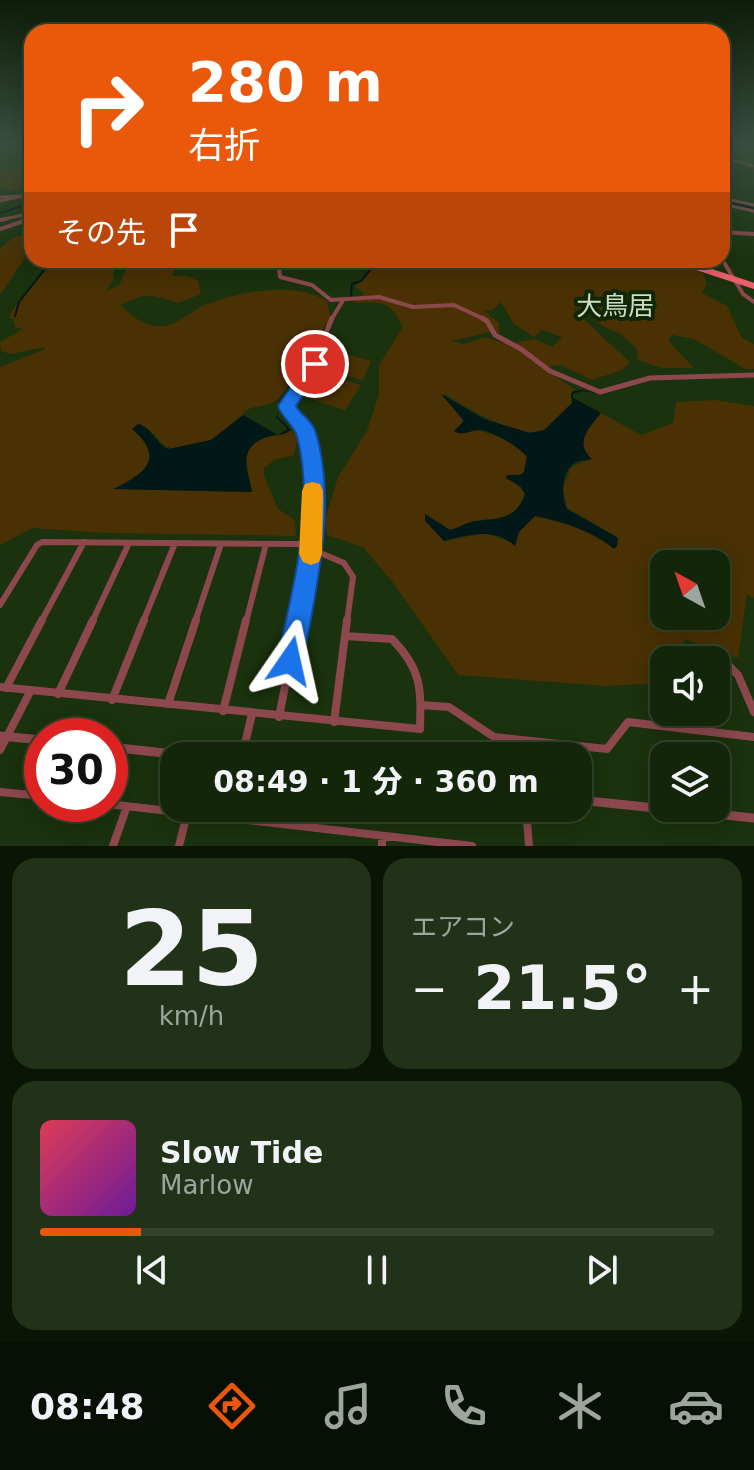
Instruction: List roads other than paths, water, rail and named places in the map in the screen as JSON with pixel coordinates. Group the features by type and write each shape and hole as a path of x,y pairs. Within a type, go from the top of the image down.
{"main road":[{"path":"702,268 754,284"},
{"path":"706,268 735,278"}],"street":[{"path":"0,200 24,196"},
{"path":"0,200 24,196"},
{"path":"730,203 754,208"},
{"path":"0,220 24,216"},
{"path":"0,229 24,218"},
{"path":"730,232 754,234"},
{"path":"279,268 280,277 312,285 327,299 344,301 379,297 413,307 454,305 487,321 495,335 521,349 550,371 600,392 650,378 754,375"},
{"path":"728,268 742,296 754,302"},
{"path":"279,717 312,549 311,459 305,429 289,413 287,406 326,347 323,341 326,331 344,301"},
{"path":"0,605 37,545 42,542 299,544 344,563 353,577 334,722"},
{"path":"84,542 3,688 420,729 420,672 392,639 345,636"},
{"path":"58,694 129,543"},
{"path":"112,700 175,543"},
{"path":"168,704 221,544"},
{"path":"223,711 266,544"},
{"path":"730,667 738,675 754,712"},
{"path":"0,750 4,736 30,692"},
{"path":"421,705 449,707 494,737 520,741 607,749 628,722 754,737"},
{"path":"245,742 252,714"},
{"path":"4,736 24,738"},
{"path":"128,749 160,753"},
{"path":"0,792 24,794"},
{"path":"592,801 754,818"},
{"path":"128,806 160,810"},
{"path":"113,846 121,822"},
{"path":"179,846 185,822"},
{"path":"281,822 382,841 472,846"},
{"path":"527,822 529,846"}],"waterway":[{"path":"730,203 754,209"},
{"path":"0,213 24,206"},
{"path":"15,316 19,302 46,268"},
{"path":"351,296 352,284 361,281 372,268"},
{"path":"280,402 319,346 326,326"}],"district":[{"name":"大鳥居","path":"615,306"}]}
